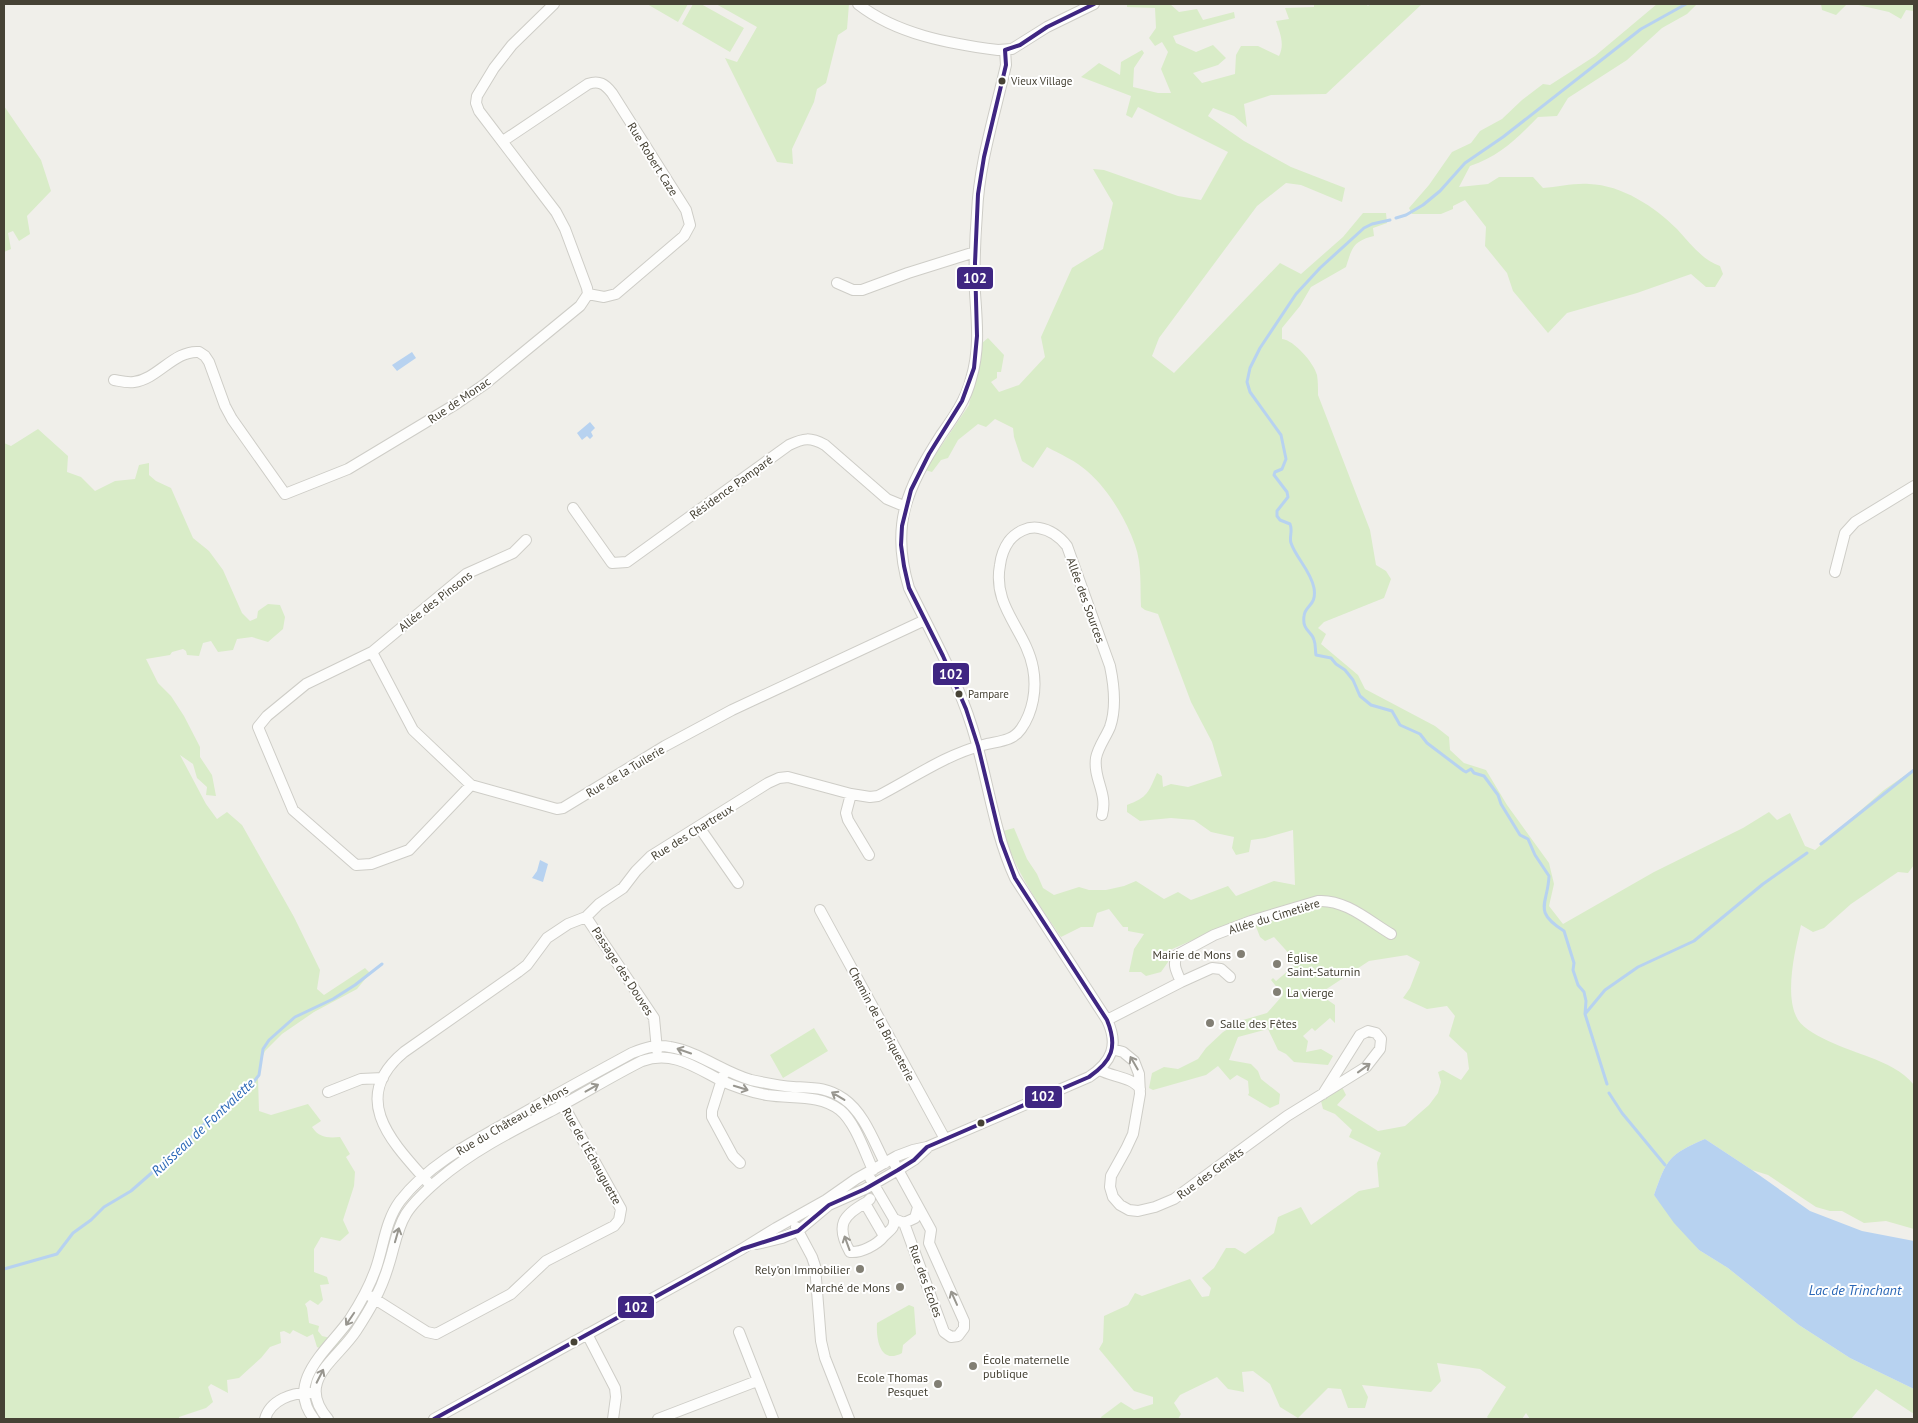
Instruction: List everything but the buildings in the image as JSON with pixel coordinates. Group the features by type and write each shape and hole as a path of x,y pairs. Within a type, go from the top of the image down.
{"street":[{"path":"554,4 512,45 494,68 477,96 476,103 479,111 556,212 565,229 586,282 588,294"},
{"path":"858,4 883,21 904,30 964,44 1005,50 1020,45 1047,27 1094,4"},
{"path":"434,1419 742,1249 902,1153 927,1148 1089,1076 1100,1070 1109,1058 1112,1049 1112,1031 1107,1020 1015,878 997,832 978,747 960,694 909,588 903,570 901,537 904,506 917,474 958,409 971,381 977,351 975,252 980,179 1006,65 1005,50"},
{"name":"Rue Robert Caze","path":"503,141 588,84 602,83 612,93 686,210 690,225 684,236 624,288 610,297 588,294"},
{"path":"837,283 853,290 862,290 975,252"},
{"name":"Rue de Monac","path":"114,380 134,382 144,379 185,353 199,352 205,356 232,419 285,494 348,469 456,404 485,384 580,306 588,294"},
{"name":"Résidence Pamparé","path":"573,508 612,563 626,562 789,444 813,439 825,445 887,499 904,506"},
{"path":"1835,572 1845,533 1855,522 1914,486"},
{"name":"Allée des Sources","path":"978,747 1017,735 1031,709 1035,688 1033,666 1001,600 998,576 1004,550 1013,536 1031,528 1047,530 1062,539 1071,555 1112,673 1115,700 1113,714 1096,758 1097,772 1104,802 1102,815"},
{"name":"Allée des Pinsons","path":"471,785 409,850 371,864 356,865 293,810 258,727 267,716 306,684 372,652 466,574 513,553 526,540"},
{"name":"Rue de la Tuilerie","path":"372,652 413,730 471,785 551,808 563,808 665,746 732,710 925,620"},
{"name":"Rue des Chartreux","path":"431,1186 392,1142 382,1122 378,1102 383,1078 395,1059 527,965 548,938 568,924 586,917 599,904 623,888 640,866 651,856 768,783 780,778 796,778 870,798 878,796 954,754 978,747"},
{"path":"851,794 846,813 848,820 869,855"},
{"path":"700,827 738,883"},
{"name":"Allée du Cimetière","path":"1182,982 1174,966 1174,960 1177,955 1214,935 1251,921 1318,901 1327,900 1339,903 1391,934"},
{"name":"Chemin de la Briqueterie","path":"820,910 945,1139"},
{"name":"Passage des Douves","path":"586,917 654,1018 657,1057"},
{"path":"1107,1020 1212,968 1220,969 1230,977"},
{"name":"Rue des Genêts","path":"1112,1049 1123,1052 1134,1061 1139,1074 1140,1089 1130,1142 1110,1181 1110,1192 1116,1202 1124,1208 1134,1211 1155,1208 1174,1199 1287,1116 1322,1094 1370,1063 1380,1049 1381,1044 1376,1033 1368,1031 1360,1035 1322,1094"},
{"name":"Rue du Château de Mons","path":"310,1393 305,1384 310,1369 342,1330 365,1294 377,1264 391,1217 401,1201 424,1178 460,1149 632,1053 657,1045 687,1051 725,1070 763,1082 795,1087 822,1088 838,1095 849,1103 876,1189 894,1219"},
{"name":"Rue du Château de Mons","path":"310,1393 320,1374 347,1344 375,1300 388,1269 403,1218 411,1206 431,1186 473,1153 642,1061 657,1057 682,1061 742,1089 765,1094 812,1098 830,1103 852,1115 900,1174 918,1207"},
{"path":"725,1070 721,1080 721,1088 712,1111 712,1117 733,1156 740,1163"},
{"path":"1100,1070 1114,1077 1131,1081 1140,1089"},
{"path":"328,1092 360,1079 383,1078"},
{"path":"812,1087 812,1098"},
{"name":"Rue de l'Échauguette","path":"365,1294 427,1332 436,1334 511,1294 546,1261 614,1226 619,1220 620,1210 558,1094"},
{"path":"742,1249 798,1231 829,1205 876,1189 900,1174 927,1148"},
{"path":"876,1189 867,1202 850,1211 846,1216 842,1228 850,1252 857,1253 880,1241 892,1229 894,1219 904,1223 915,1218 918,1207"},
{"path":"867,1202 869,1212 884,1236"},
{"name":"Rue des Écoles","path":"904,1223 944,1332 951,1337 958,1336 964,1328 964,1321 929,1243 931,1230 918,1207"},
{"path":"792,1219 815,1266 819,1330 825,1358 849,1419"},
{"path":"739,1332 773,1419"},
{"path":"587,1334 615,1388 616,1397 613,1419"},
{"path":"658,1419 757,1382"},
{"path":"265,1419 268,1412 284,1397 290,1394 310,1393"},
{"path":"310,1393 308,1409 314,1419"},
{"path":"310,1393 328,1419"}],"green space":[{"path":"647,4 688,4 678,22"},
{"path":"693,4 701,4 744,28 730,52 682,24"},
{"path":"716,4 849,4 847,29 838,35 826,83 817,89 814,102 792,149 793,164 777,162 725,58 737,62 757,27"},
{"path":"1127,4 1170,4 1179,12 1197,9 1203,20 1234,12 1235,18 1173,36 1176,43 1196,52 1213,45 1226,58 1218,65 1193,73 1202,83 1235,74 1236,55 1241,46 1258,46 1279,56 1282,43 1276,21 1289,19 1285,8 1314,7 1314,4 1366,4 1368,6 1370,4 1422,4 1326,94 1271,95 1244,104 1247,127 1234,116 1213,108 1208,116 1244,141 1291,167 1345,188 1342,202 1301,185 1286,183 1257,206 1159,338 1152,356 1174,373 1280,263 1301,274 1343,237 1363,213 1386,213 1387,223 1373,228 1374,236 1362,240 1354,246 1346,267 1311,287 1300,306 1282,328 1282,339 1287,340 1298,348 1315,370 1318,395 1370,530 1376,565 1386,571 1391,579 1384,598 1324,622 1318,628 1326,634 1321,644 1358,675 1365,689 1435,726 1449,737 1450,750 1464,763 1486,770 1507,805 1549,863 1554,884 1549,906 1563,924 1654,872 1743,828 1769,812 1777,820 1790,813 1805,846 1815,850 1884,790 1914,769 1914,865 1908,873 1898,872 1851,904 1824,928 1813,932 1801,925 1792,971 1791,995 1796,1016 1800,1023 1808,1029 1828,1041 1887,1065 1905,1076 1914,1085 1914,1229 1886,1221 1864,1223 1842,1211 1830,1211 1816,1207 1768,1175 1752,1170 1705,1139 1683,1149 1670,1160 1662,1173 1654,1195 1699,1250 1728,1268 1799,1325 1850,1358 1914,1389 1914,1414 1876,1389 1851,1419 1530,1419 1526,1413 1522,1419 1489,1419 1487,1417 1506,1387 1480,1369 1437,1363 1441,1381 1431,1392 1362,1385 1368,1397 1365,1408 1348,1408 1341,1389 1328,1388 1298,1418 1280,1407 1270,1384 1253,1371 1242,1372 1244,1392 1228,1389 1217,1377 1180,1395 1174,1403 1181,1414 1178,1419 1102,1419 1101,1417 1121,1402 1134,1410 1153,1404 1153,1397 1134,1391 1099,1349 1103,1342 1104,1316 1128,1305 1135,1293 1142,1296 1190,1279 1202,1297 1209,1296 1211,1288 1202,1278 1214,1268 1226,1248 1235,1248 1245,1254 1274,1233 1278,1217 1301,1207 1311,1225 1359,1191 1379,1187 1377,1163 1381,1153 1349,1137 1352,1130 1335,1114 1323,1109 1321,1101 1342,1087 1346,1095 1337,1105 1378,1131 1405,1126 1429,1105 1438,1093 1441,1082 1438,1072 1443,1070 1461,1080 1469,1069 1467,1053 1449,1036 1455,1016 1447,1006 1427,1009 1403,998 1410,988 1420,962 1407,955 1369,961 1319,994 1335,1005 1335,1023 1330,1018 1315,1031 1312,1028 1303,1036 1308,1041 1306,1052 1321,1049 1333,1056 1328,1065 1294,1062 1286,1054 1278,1050 1268,1029 1238,1037 1229,1060 1251,1064 1258,1071 1261,1079 1280,1094 1279,1104 1270,1108 1248,1095 1248,1081 1237,1075 1230,1080 1218,1066 1206,1075 1153,1090 1149,1088 1152,1073 1164,1067 1178,1069 1198,1059 1206,1048 1223,1032 1243,1020 1267,1013 1283,995 1271,980 1273,978 1276,981 1294,966 1291,963 1293,958 1274,937 1265,941 1260,937 1255,924 1202,936 1170,950 1168,962 1161,972 1146,976 1141,972 1129,972 1134,949 1144,934 1128,931 1128,927 1123,927 1109,909 1097,913 1093,927 1081,927 1061,937 1021,873 1003,831 1014,828 1027,859 1037,874 1043,888 1054,895 1079,887 1089,890 1106,890 1136,881 1164,899 1178,892 1191,900 1228,886 1236,896 1274,881 1295,885 1293,830 1251,840 1249,852 1236,855 1232,848 1234,837 1211,832 1194,820 1171,818 1140,821 1127,812 1127,805 1146,794 1157,773 1162,776 1163,787 1171,784 1188,787 1222,776 1212,742 1191,702 1158,614 1141,607 1140,568 1135,545 1127,525 1109,495 1095,478 1083,467 1047,447 1033,468 1022,461 1013,428 995,419 986,427 978,424 958,440 948,458 941,460 932,472 925,470 969,405 982,343 988,338 1004,355 1001,372 997,372 997,378 991,382 999,392 1019,385 1045,357 1041,337 1072,268 1103,249 1113,203 1093,169 1104,170 1178,196 1201,200 1228,152 1138,107 1132,118 1126,115 1131,96 1081,77 1099,63 1120,75 1121,62 1142,50 1144,53 1134,68 1133,87 1158,93 1171,93 1161,69 1168,52 1162,42 1155,46 1149,38 1156,28 1155,8 1127,7"},
{"path":"1657,4 1697,4 1687,14 1662,28 1627,60 1568,98 1557,116 1538,117 1515,140 1499,152 1470,166 1459,187 1488,184 1499,177 1533,177 1543,188 1583,184 1614,188 1648,205 1659,213 1702,255 1720,266 1723,274 1715,287 1706,287 1691,274 1637,293 1567,313 1548,333 1513,291 1507,273 1485,246 1486,227 1465,200 1453,206 1453,209 1441,214 1412,214 1409,208 1429,185 1452,152 1471,143 1480,131 1502,119 1543,84 1550,85 1595,56"},
{"path":"1821,4 1847,4 1836,15 1822,10"},
{"path":"1854,4 1914,4 1914,11 1906,10 1901,19 1889,12"},
{"path":"4,106 41,160 51,191 27,216 30,234 19,241 13,231 8,233 11,249 4,252"},
{"path":"38,429 68,456 67,472 81,477 95,491 115,481 135,479 139,465 149,463 149,475 156,481 171,488 193,538 209,551 223,570 242,613 250,621 257,618 258,611 268,604 280,605 285,617 283,629 268,642 252,637 237,639 233,650 218,652 211,641 203,643 199,656 187,655 183,649 172,652 170,655 146,659 158,683 171,696 184,716 200,747 200,757 212,775 216,796 206,795 207,787 197,778 193,764 180,755 206,804 217,819 227,812 242,825 294,917 320,970 317,989 324,995 365,968 370,973 357,989 314,1012 282,1034 265,1051 258,1079 259,1111 271,1115 308,1104 321,1121 312,1127 315,1131 324,1136 340,1137 350,1154 346,1157 355,1172 354,1186 343,1220 349,1233 340,1241 321,1237 314,1249 314,1272 327,1277 329,1284 320,1285 323,1300 318,1305 310,1300 305,1304 309,1323 319,1326 318,1331 322,1336 343,1341 333,1354 317,1347 313,1334 307,1337 293,1330 290,1334 284,1331 280,1332 281,1343 270,1347 239,1378 227,1380 228,1393 211,1384 208,1387 213,1402 206,1408 179,1417 179,1419 4,1419 4,443 11,446"},
{"path":"814,1028 828,1051 783,1078 770,1055"},
{"path":"909,1305 914,1307 916,1334 903,1345 902,1353 889,1356 884,1353 879,1343 877,1323"}],"water":[{"path":"412,352 416,358 397,371 392,365"},
{"path":"590,422 595,428 591,432 593,436 590,439 587,436 582,440 577,433"},
{"path":"540,860 548,864 543,882 532,878 537,871"},
{"name":"Lac de Trinchant","path":"1705,1139 1810,1211 1862,1231 1914,1241 1914,1389 1850,1358 1799,1325 1728,1268 1699,1250 1674,1223 1654,1195 1658,1183 1666,1166 1676,1154"}],"waterway":[{"path":"1396,218 1406,215 1423,205 1440,191 1465,163 1503,137 1641,29 1686,4"},
{"path":"1390,220 1364,228 1320,268 1296,294 1260,348 1250,368 1247,382 1250,392 1281,435 1286,459 1282,469 1275,472 1274,475 1287,492 1288,497 1277,511 1277,516 1280,520 1290,524 1291,543 1307,570 1314,588 1314,598 1305,612 1304,625 1314,640 1316,655 1331,658 1345,670 1353,680 1360,696 1371,705 1392,711 1400,725 1420,734 1427,743 1464,771 1466,772 1471,769 1474,773 1484,776 1498,795 1501,804 1520,835 1528,839 1535,855 1549,876 1544,906 1545,912 1548,918 1564,931 1574,963 1573,970 1578,985 1584,992 1586,1001 1585,1014 1607,1084"},
{"path":"1821,844 1914,770"},
{"path":"1585,1014 1605,990 1638,967 1694,941 1763,884 1807,853"},
{"name":"Ruisseau de Fontvalette","path":"4,1269 57,1254 73,1233 91,1220 104,1207 131,1191 155,1170 162,1168 166,1157 176,1153 209,1119 248,1089 259,1075 263,1049 269,1040 295,1017 333,999 382,964"},
{"path":"1609,1093 1622,1113 1665,1165"}],"transit line":[{"name":"102","path":"1005,50 1020,45 1047,27 1094,4"},
{"name":"102","path":"434,1419 742,1249 798,1231 829,1205 865,1189 898,1170 914,1160 927,1147 1089,1077 1103,1065 1111,1053 1112,1038 1107,1020 1015,878 1001,841 978,746 966,709 943,656 909,588 901,545 902,526 911,490 929,454 962,401 974,368 977,336 975,263 978,194 984,157 1006,65 1005,50"}],"place":[{"name":"Vieux Village","path":"1002,81"},
{"name":"Pampare","path":"959,694"},
{"name":"Mairie de Mons","path":"1241,954"},
{"name":"Église Saint-Saturnin","path":"1277,964"},
{"name":"La vierge","path":"1277,992"},
{"name":"Salle des Fêtes","path":"1210,1023"},
{"name":"Rely'on Immobilier","path":"860,1269"},
{"name":"Marché de Mons","path":"900,1287"},
{"name":"École maternelle publique","path":"973,1366"},
{"name":"Ecole Thomas Pesquet","path":"938,1384"}]}
